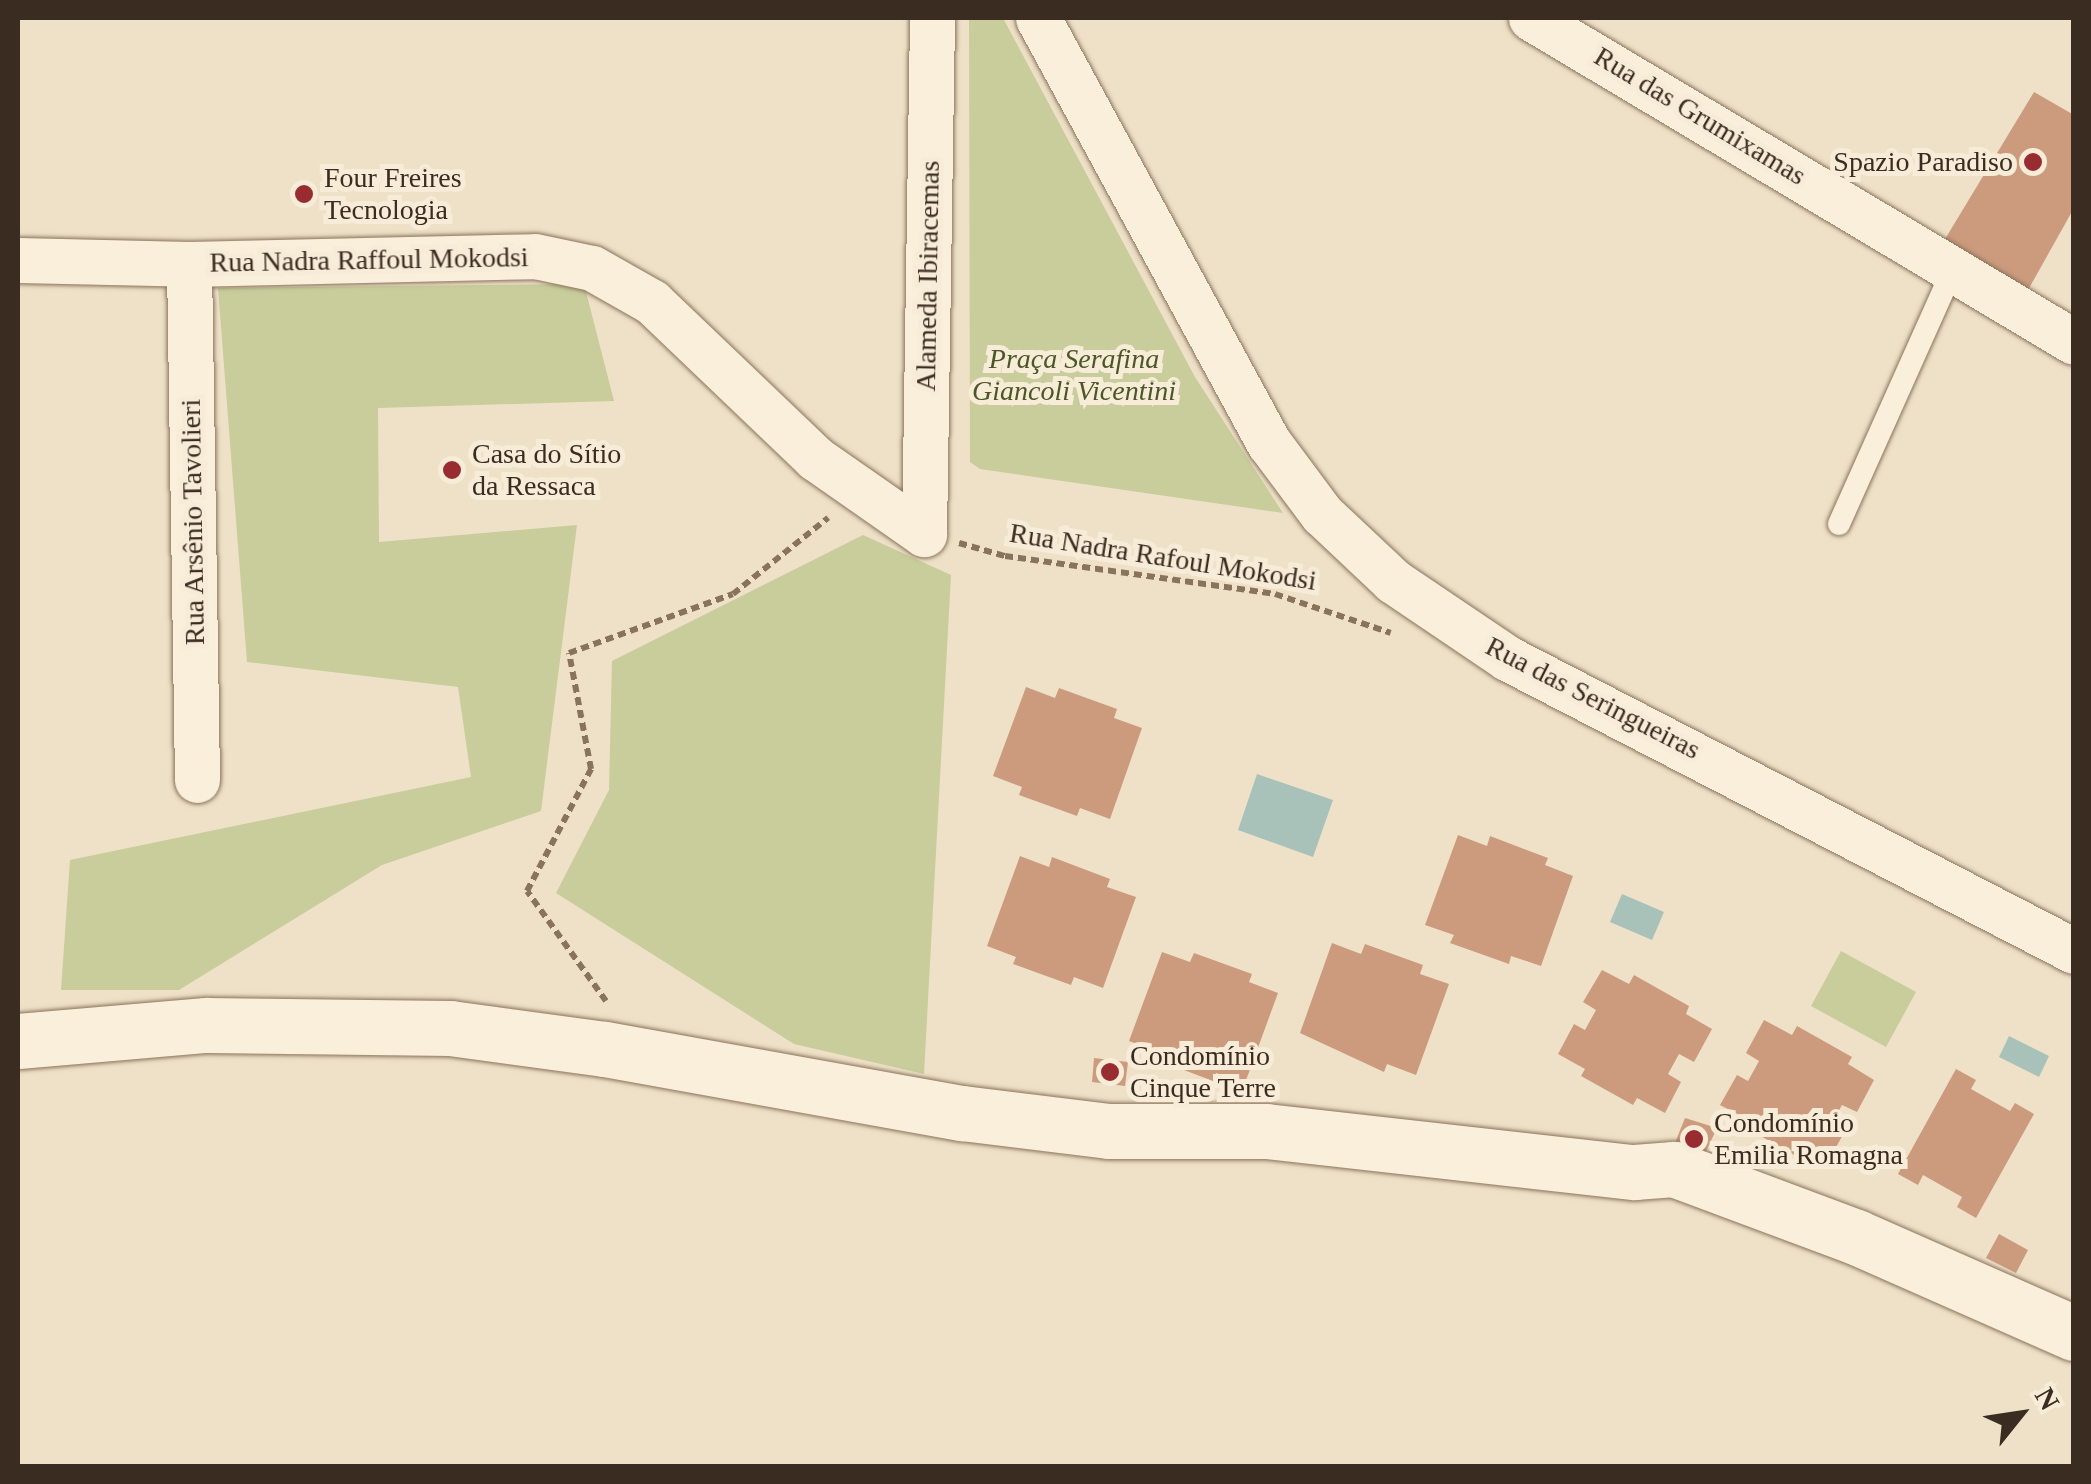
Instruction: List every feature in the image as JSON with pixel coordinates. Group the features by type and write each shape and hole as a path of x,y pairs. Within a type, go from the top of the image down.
{"street":[{"name":"Alameda Ibiracemas","path":"924,534 932,18"},
{"name":"Rua das Seringueiras","path":"1038,18 1269,444 1322,514 1393,582 1523,667 2074,951"},
{"name":"Rua das Grumixamas","path":"1531,18 2074,342"},
{"name":"Rua Nadra Raffoul Mokodsi","path":"18,260 189,264 535,256 592,268 652,302 815,458 924,534"},
{"name":"Rua Arsênio Tavolieri","path":"189,264 197,780"},
{"path":"18,1041 206,1025 450,1028 646,1056 962,1113 1109,1131 1334,1136 1634,1172 1664,1196 1850,1251 2074,1334"},
{"path":"1850,1251 2054,1356 2074,1358"}],"lane":[{"path":"1839,524 1953,269"}],"path":[{"path":"646,1056 526,892 590,768 569,653 732,594 860,492"},
{"name":"Rua Nadra Rafoul Mokodsi","path":"924,534 1006,556 1275,594 1353,616 1408,640"}],"green space":[{"name":"Praça Serafina Giancoli Vicentini","path":"969,18 1003,18 1195,377 1283,513 980,469 970,462"},
{"path":"584,284 614,401 378,408 379,542 577,525 541,811 382,865 179,990 61,990 70,860 471,777 458,687 247,662 218,288"},
{"path":"863,535 951,575 924,1074 794,1044 556,893 609,790 612,661"},
{"path":"1841,951 1916,992 1886,1047 1811,1006"}],"water":[{"path":"1257,774 1333,800 1313,857 1238,830"},
{"path":"1622,894 1664,912 1652,940 1610,922"},
{"path":"2009,1036 2049,1056 2039,1077 1999,1057"}],"building":[{"name":"Spazio Paradiso","path":"2034,92 2074,115 2074,208 2023,299 1939,249"},
{"path":"1026,687 1055,698 1059,688 1117,709 1114,718 1142,728 1110,819 1080,808 1077,816 1019,795 1022,787 993,776"},
{"path":"1458,835 1487,846 1490,836 1548,858 1545,865 1573,876 1541,966 1511,956 1509,964 1450,943 1454,935 1425,925"},
{"path":"1020,856 1049,867 1052,857 1110,879 1107,887 1136,897 1103,988 1074,977 1071,985 1013,964 1016,957 987,946"},
{"path":"1332,943 1361,954 1365,944 1423,965 1420,974 1449,984 1416,1075 1387,1064 1384,1072 1300,1033"},
{"path":"1162,952 1190,962 1194,953 1252,974 1249,982 1278,993 1245,1083 1216,1073 1213,1081 1155,1059 1158,1052 1129,1041"},
{"path":"1602,970 1629,984 1634,975 1689,1006 1686,1014 1712,1029 1694,1062 1679,1054 1668,1074 1681,1082 1665,1113 1637,1098 1633,1105 1581,1076 1585,1069 1558,1054 1574,1024 1585,1030 1596,1010 1583,1002"},
{"path":"1764,1020 1792,1035 1797,1026 1852,1057 1848,1064 1874,1080 1857,1112 1842,1105 1831,1125 1844,1133 1827,1163 1800,1148 1796,1156 1743,1126 1747,1119 1720,1105 1737,1075 1748,1081 1759,1061 1746,1053"},
{"name":"Condomínio Cinque Terre","path":"1094,1058 1128,1062 1125,1086 1092,1082"},
{"path":"1956,1069 1976,1080 1971,1089 2010,1111 2015,1103 2034,1114 1976,1218 1957,1207 1962,1197 1923,1175 1918,1185 1898,1174"},
{"name":"Condomínio Emilia Romagna","path":"1685,1118 1717,1128 1703,1158 1672,1150"},
{"path":"1999,1234 2028,1250 2016,1273 1986,1258"}],"place":[{"name":"Spazio Paradiso","path":"2033,162"},
{"name":"Four Freires Tecnologia","path":"304,194"},
{"name":"Casa do Sítio da Ressaca","path":"452,470"},
{"name":"Condomínio Cinque Terre","path":"1110,1072"},
{"name":"Condomínio Emilia Romagna","path":"1694,1139"}]}
